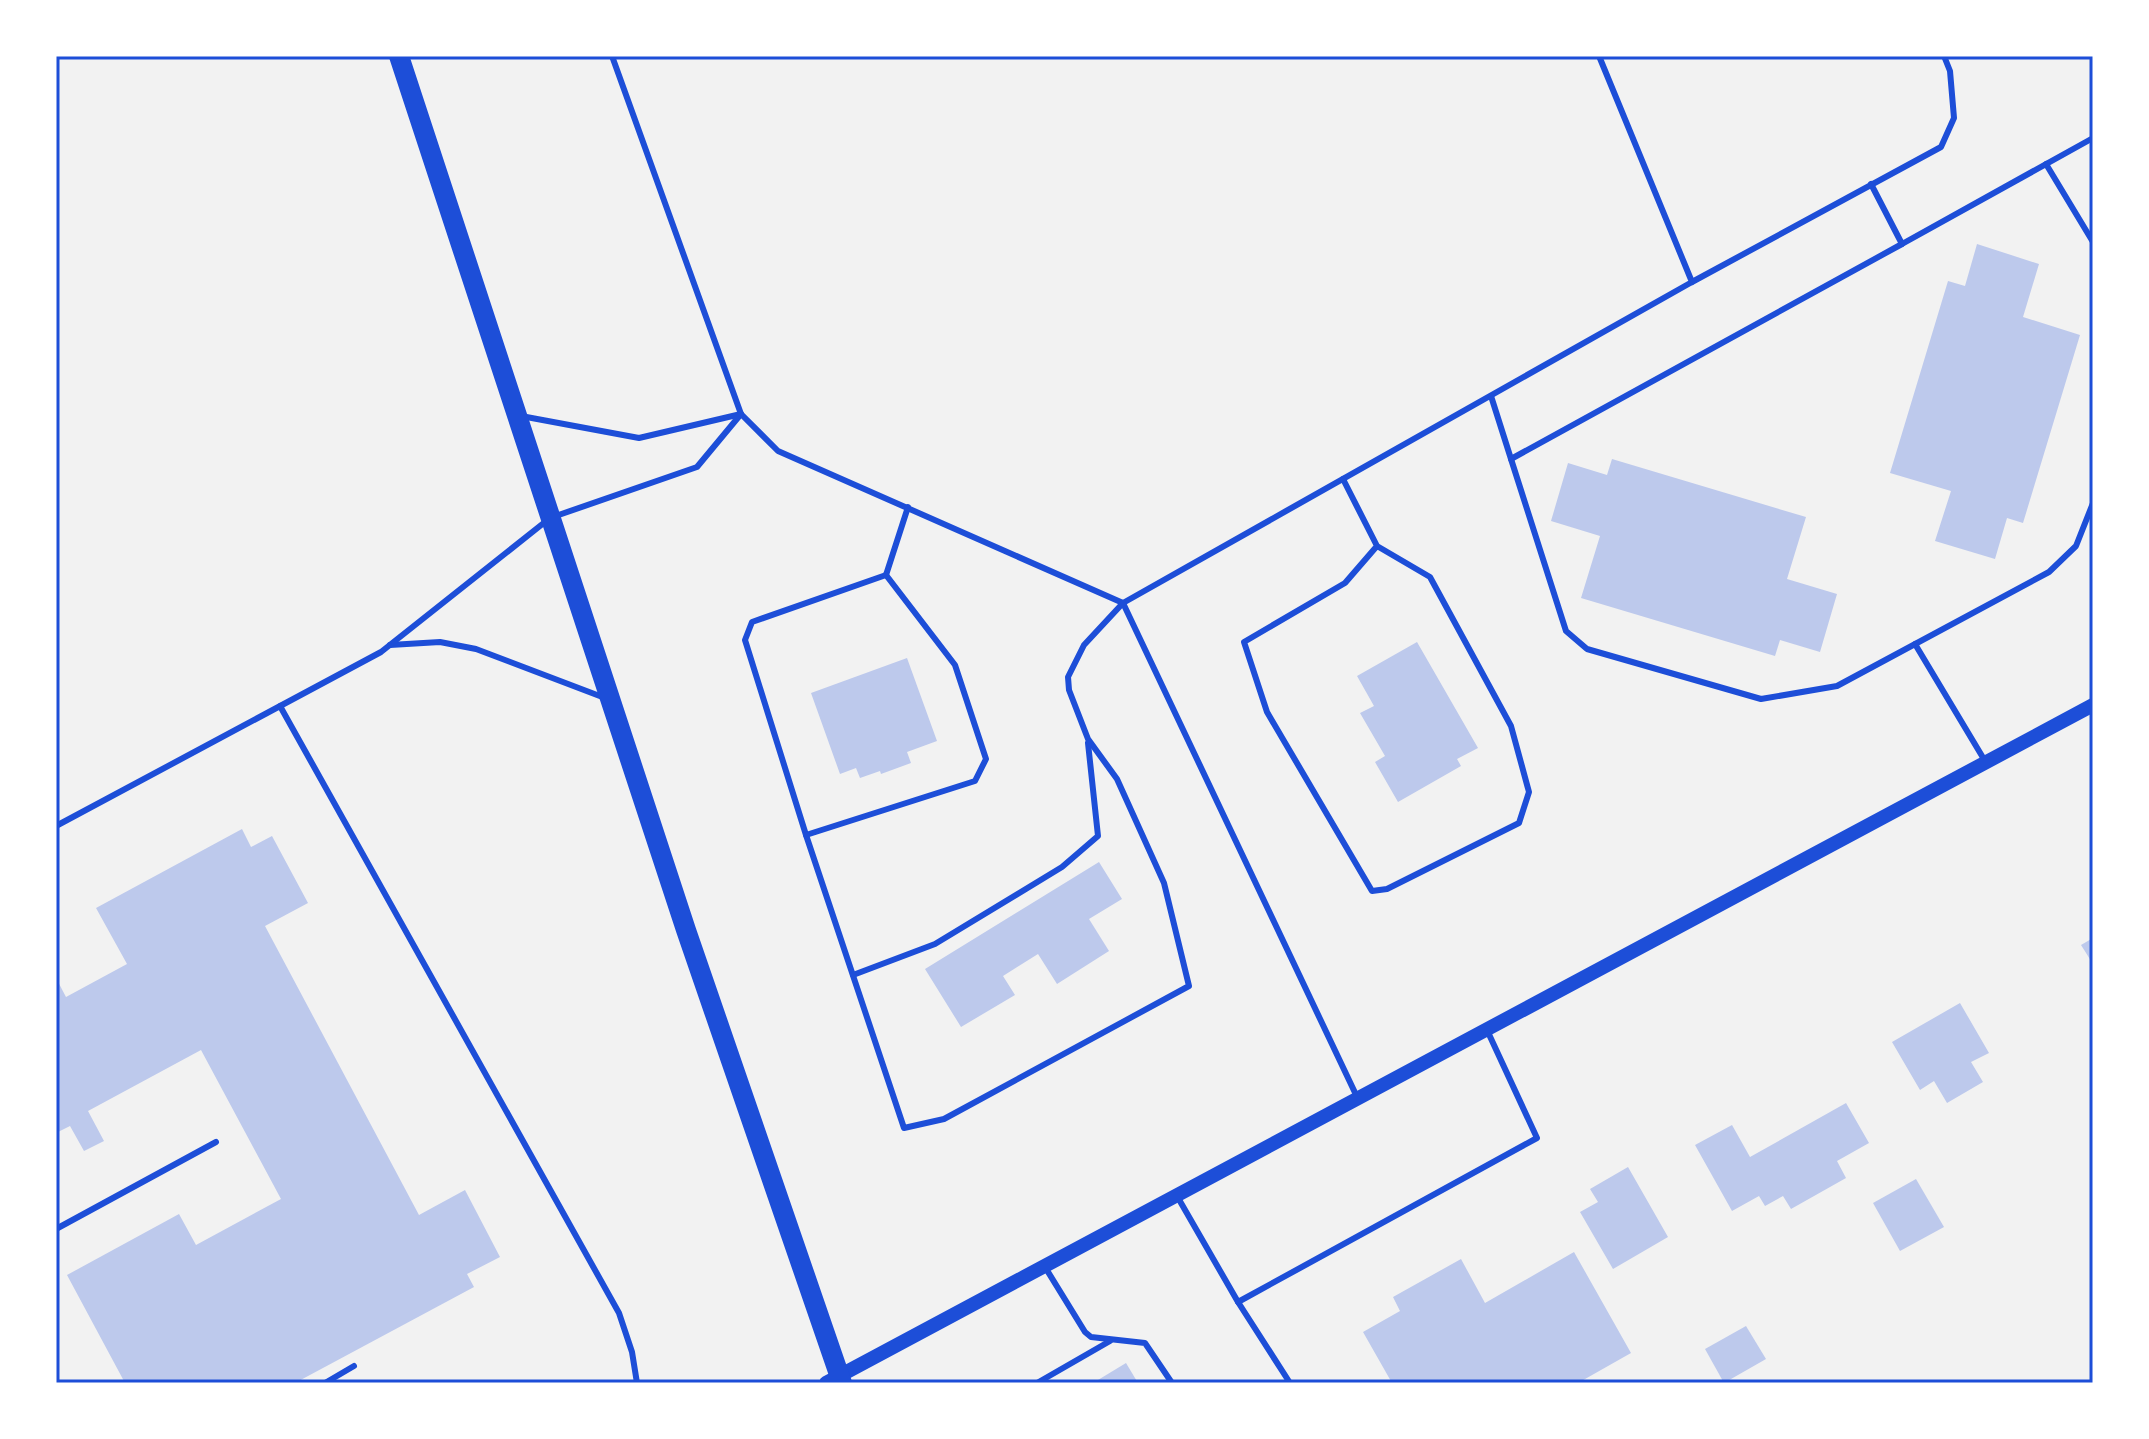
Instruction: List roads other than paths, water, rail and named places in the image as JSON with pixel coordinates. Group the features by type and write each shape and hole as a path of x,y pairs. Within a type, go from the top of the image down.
{"main road":[{"path":"399,56 836,1381"}],"street":[{"path":"836,1381 2093,705"}],"lane":[{"path":"612,56 741,414 778,451 1123,603 1358,1099"},
{"path":"1599,56 1692,282"},
{"path":"886,575 752,622 745,640 806,835 904,1128 944,1119 1189,986 1164,883 1117,779 1088,739 1073,703 1068,677 1084,645 1123,603 1692,282 1941,147 1954,118 1950,71 1944,56"},
{"path":"1511,459 2093,138"},
{"path":"2046,164 2093,242"},
{"path":"1871,184 1902,244"},
{"path":"1491,396 1566,631 1587,649 1761,699 1837,686 2049,572 2076,546 2093,503"},
{"path":"517,415 639,438 741,414"},
{"path":"56,826 390,645 550,518 697,467 741,414"},
{"path":"1343,479 1377,546 1430,577 1511,726 1529,792 1519,823 1387,889 1372,891 1267,712 1244,642 1345,583 1377,546"},
{"path":"886,575 908,507"},
{"path":"806,835 975,781 986,759 955,665 886,575"},
{"path":"390,645 440,642 476,649 610,700"},
{"path":"1915,644 1986,762"},
{"path":"280,706 619,1313 632,1352 637,1383"},
{"path":"853,975 935,944 1062,867 1098,836 1088,739"},
{"path":"1238,1302 1537,1138 1487,1030"},
{"path":"56,1229 216,1142"},
{"path":"1177,1196 1238,1302 1290,1383"},
{"path":"1045,1267 1085,1332 1091,1337 1145,1343 1172,1383"},
{"path":"1037,1383 1112,1339"},
{"path":"325,1383 354,1366"}]}
